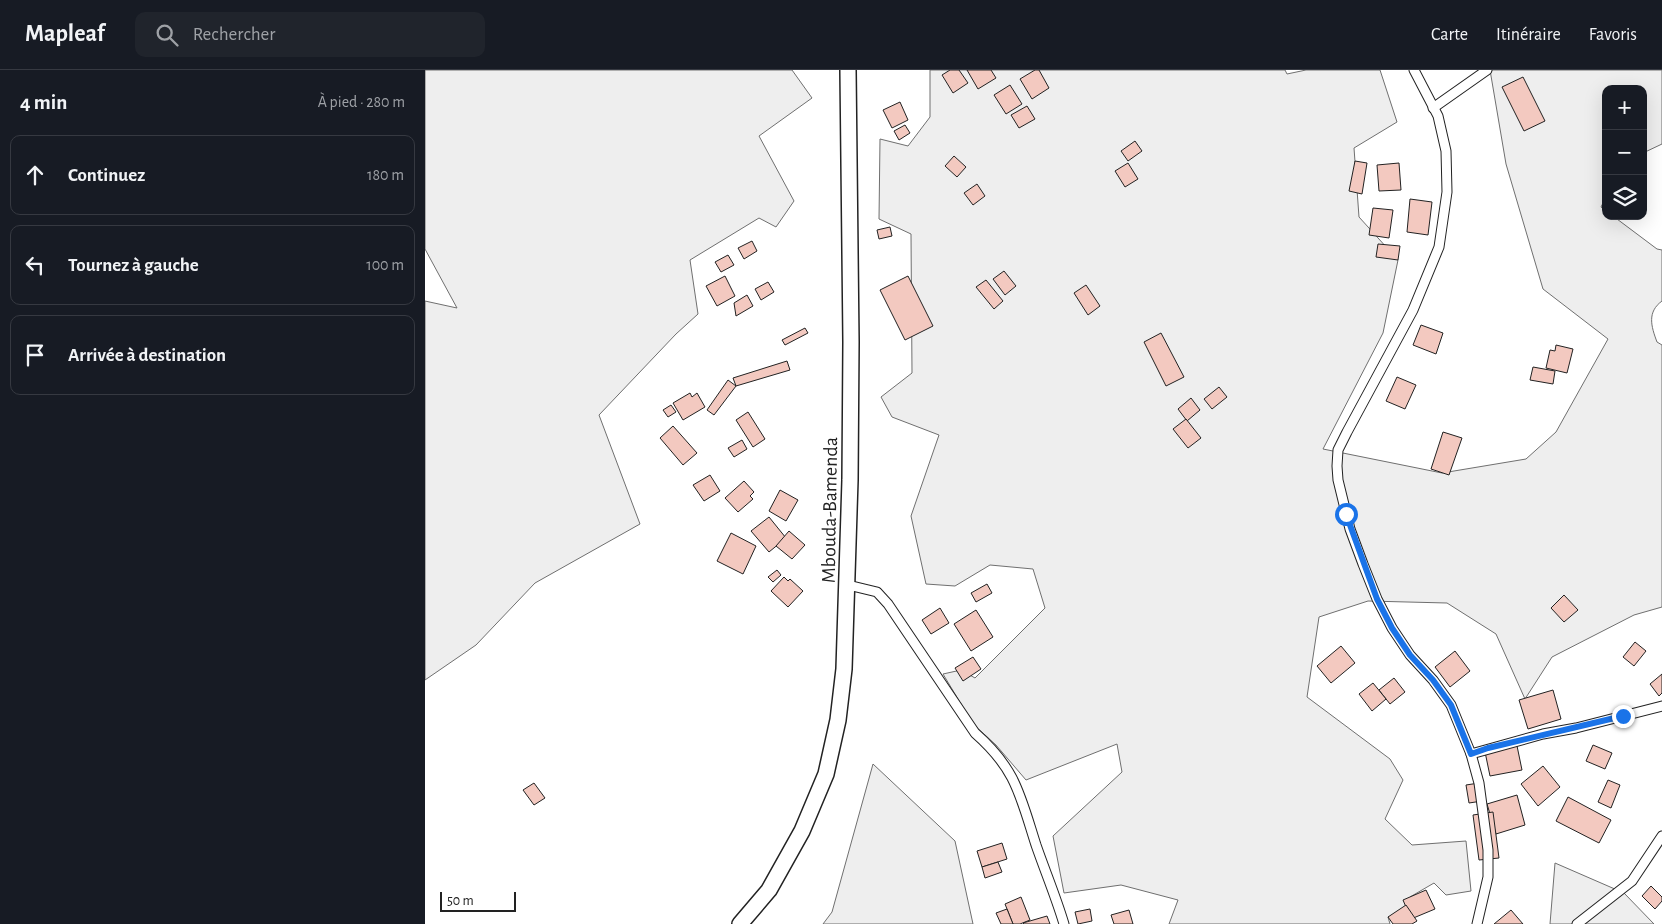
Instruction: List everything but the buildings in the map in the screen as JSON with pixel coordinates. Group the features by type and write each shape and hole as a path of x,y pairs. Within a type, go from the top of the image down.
{"highway":[{"name":"Mbouda-Bamenda","path":"740,924 769,890 803,831 826,774 838,720 844,669 848,585 851,342 847,70"}],"street":[{"path":"1414,70 1438,116 1446,151 1447,192 1439,247 1413,310 1338,450 1337,466 1340,490 1350,529 1377,599 1392,628 1410,655 1433,680 1451,705 1471,754 1479,783 1488,850 1488,877 1477,924"},
{"path":"1433,108 1487,70"},
{"path":"848,585 877,592 888,604 975,733 988,745 1008,770 1021,795 1064,924"},
{"path":"1471,754 1543,734 1662,706"},
{"path":"1577,924 1632,881 1662,836"}],"shaded area":[{"path":"425,70 792,70 812,98 759,136 794,201 776,227 759,218 690,260 698,314 676,334 599,415 640,524 535,583 476,645 425,680 425,301 457,308 425,249"},
{"path":"930,70 1285,70 1287,74 1306,70 1380,70 1397,122 1354,148 1359,217 1398,260 1383,333 1323,449 1442,473 1526,459 1556,432 1608,339 1543,289 1506,164 1490,70 1662,70 1662,144 1647,151 1647,85 1602,85 1601,207 1602,220 1618,220 1657,249 1662,250 1662,301 1654,310 1652,320 1657,342 1662,345 1662,607 1634,615 1552,657 1525,699 1496,634 1447,603 1368,601 1319,617 1307,697 1390,759 1403,780 1385,819 1412,845 1466,841 1471,891 1446,895 1434,883 1410,897 1415,908 1388,917 1390,924 1169,924 1178,900 1121,885 1064,893 1053,836 1122,772 1117,744 1026,780 996,745 973,724 943,674 961,670 975,678 1045,608 1033,569 990,565 955,586 926,584 911,516 939,435 892,417 881,397 912,373 911,234 879,219 880,139 908,146 930,117"},
{"path":"873,764 955,841 973,924 823,924 832,912"},
{"path":"1555,863 1624,893 1654,924 1550,924"}],"route":[{"path":"1346,514 1377,599 1392,628 1410,655 1433,680 1451,705 1471,754 1543,734 1623,716"}]}
